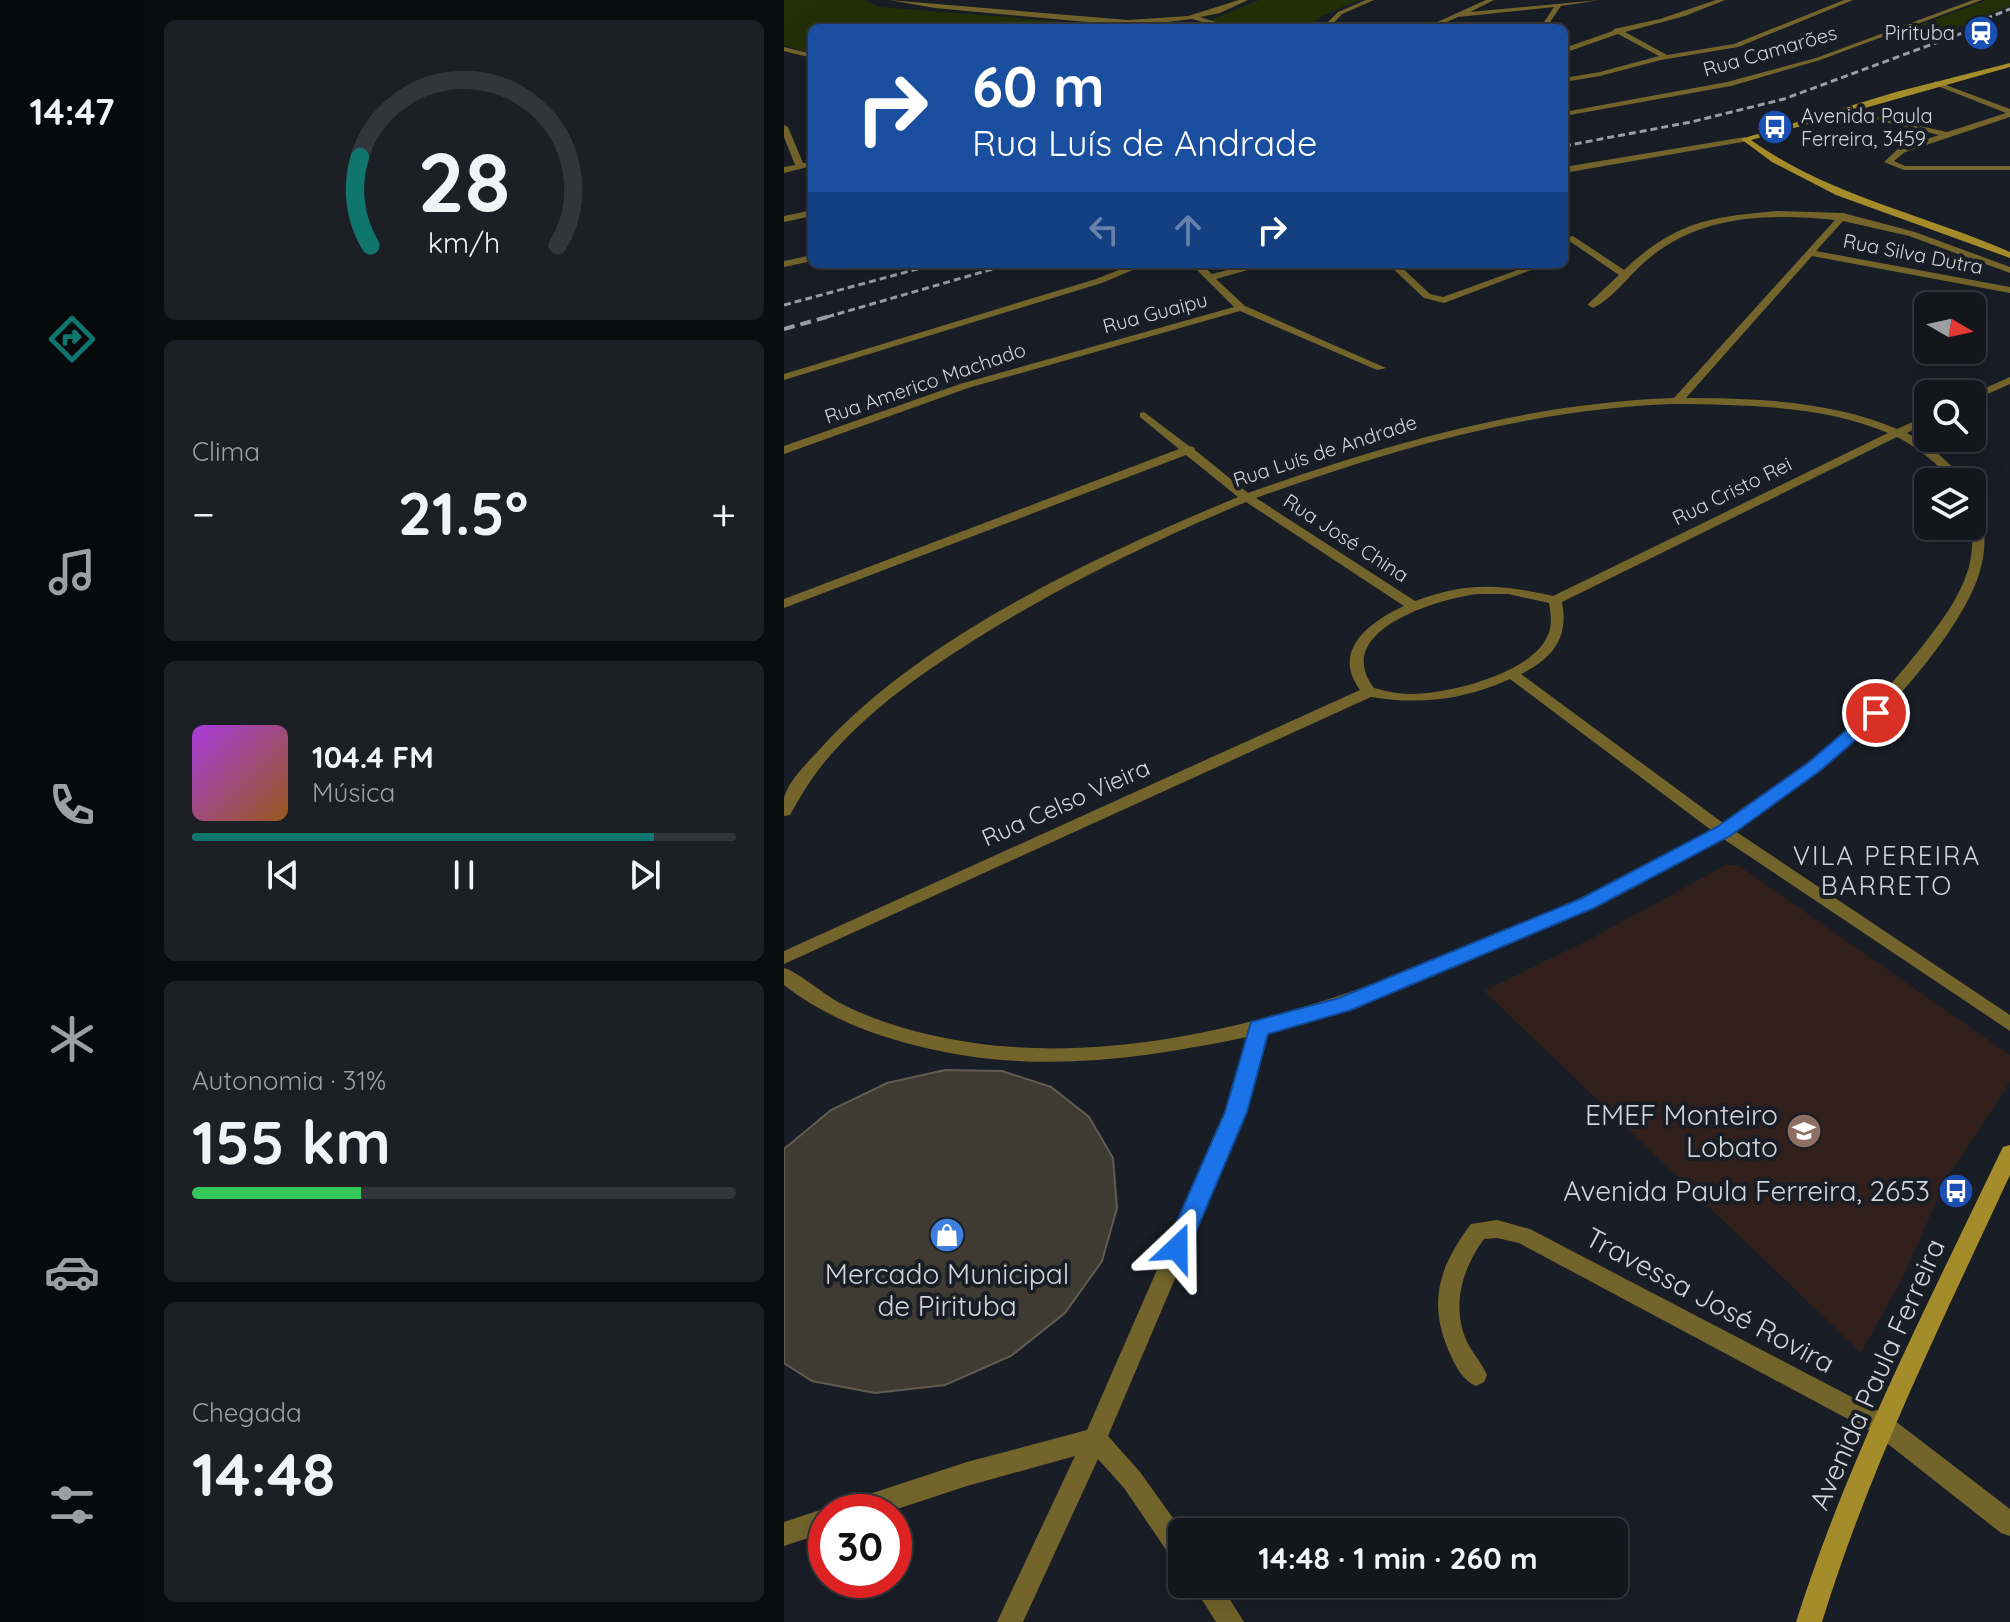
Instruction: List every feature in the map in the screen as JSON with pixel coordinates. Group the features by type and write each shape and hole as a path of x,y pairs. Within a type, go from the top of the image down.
{"main road":[{"path":"1745,139 2010,65"},
{"path":"1745,139 1766,157 1822,188 2008,253"},
{"name":"Avenida Paula Ferreira","path":"1809,1622 1821,1579 1882,1425 2010,1153"}],"street":[{"path":"892,0 1104,20 1195,18 1217,24"},
{"path":"1195,18 1245,0"},
{"path":"1329,24 1340,13 1371,0"},
{"path":"1436,24 1491,0"},
{"path":"1457,15 1597,0"},
{"path":"1568,49 1616,30 1661,22 1722,0"},
{"path":"1828,9 1834,0"},
{"path":"1568,79 1666,57 1736,46 1850,0"},
{"name":"Rua Camarões","path":"1568,113 1728,84 1818,59 1979,0"},
{"path":"1546,24 1558,5"},
{"path":"1086,24 1104,20"},
{"path":"1616,30 1666,57"},
{"path":"784,49 808,55"},
{"path":"1938,83 2010,113"},
{"path":"1843,111 1945,135"},
{"path":"2010,113 1902,150 1888,162 1904,168 2010,168"},
{"path":"784,127 800,166"},
{"path":"1568,169 1745,139"},
{"path":"784,170 808,165"},
{"path":"1593,305 1666,241 1696,226 1775,212 1843,216 1907,232 2010,270"},
{"path":"784,219 808,214"},
{"path":"1677,401 1843,216"},
{"path":"1570,238 1626,276"},
{"name":"Rua Silva Dutra","path":"1810,253 2010,290"},
{"path":"784,264 808,259"},
{"path":"784,377 1099,281 1132,268"},
{"path":"1201,268 1241,308 1381,368"},
{"path":"1211,277 1248,268"},
{"path":"1397,268 1427,296 1444,300 1526,270"},
{"name":"Rua Guaipu","path":"1078,353 1241,308"},
{"name":"Rua Americo Machado","path":"784,450 964,386 1078,353"},
{"path":"1986,391 2010,380"},
{"name":"Rua Luís de Andrade","path":"784,811 797,786 836,738 910,676 995,620 1076,576 1246,497 1375,454 1484,426 1560,411 1677,401 1750,403 1807,409 1900,431 1949,468"},
{"name":"Rua José China","path":"1144,415 1246,497 1413,606"},
{"name":"Rua Cristo Rei","path":"1555,600 1914,424"},
{"path":"784,604 1190,449"},
{"path":"784,975 803,992 852,1018 924,1041 1026,1056 1144,1048 1259,1028 1344,1004 1565,915 1723,831 1815,766 1876,713 1926,653 1966,593 1981,547 1980,540"},
{"path":"1508,590 1555,600 1559,626 1548,648 1512,674 1451,693 1412,698 1369,692 1356,673 1356,652 1373,630 1413,606 1468,591 1508,590"},
{"path":"1512,674 1723,831 2010,1024"},
{"name":"Rua Celso Vieira","path":"784,958 1369,692"},
{"path":"1010,1622 1095,1439 1236,1112 1259,1028"},
{"name":"Travessa José Rovira","path":"1476,1375 1461,1358 1451,1336 1447,1309 1452,1274 1463,1248 1478,1230 1497,1229 1523,1235 1882,1425"},
{"path":"1882,1425 2010,1524"},
{"path":"906,1494 1095,1439"},
{"path":"1095,1439 1132,1480 1168,1531"},
{"path":"784,1534 808,1526"},
{"path":"1215,1598 1231,1622"}],"shaded area":[{"name":"EMEF Monteiro Lobato","path":"1726,865 1738,865 2010,1055 2010,1082 1946,1180 1903,1277 1861,1353 1484,991 1592,938"}],"green space":[{"path":"784,0 863,0 881,7 1090,24 808,24 808,53 784,45"},
{"path":"1259,0 1360,0 1321,16 1312,24 1201,24"},
{"path":"1987,0 2010,0 2010,6 1929,39 1898,33"}],"building":[{"name":"Mercado Municipal de Pirituba","path":"945,1070 1002,1071 1051,1087 1089,1117 1113,1158 1117,1208 1102,1261 1065,1313 1011,1356 945,1385 875,1393 812,1381 784,1363 784,1149 831,1110 887,1083"}],"railway":[{"path":"1965,27 2010,9"},
{"path":"1568,145 1691,122 1784,99 1965,32"},
{"path":"784,305 921,268"},
{"path":"831,316 996,268"},
{"path":"784,329 831,316"},
{"path":"827,317 831,316"}],"place":[{"name":"Pirituba","path":"1981,33"},
{"name":"Avenida Paula Ferreira, 3459","path":"1775,127"},
{"name":"EMEF Monteiro Lobato","path":"1804,1131"},
{"name":"Avenida Paula Ferreira, 2653","path":"1956,1191"},
{"name":"Mercado Municipal de Pirituba","path":"947,1235"}],"district":[{"name":"VILA PEREIRA BARRETO","path":"1887,871"}],"route":[{"path":"1177,1248 1236,1112 1259,1028 1344,1004 1565,915 1723,831 1815,766 1876,713"}]}
